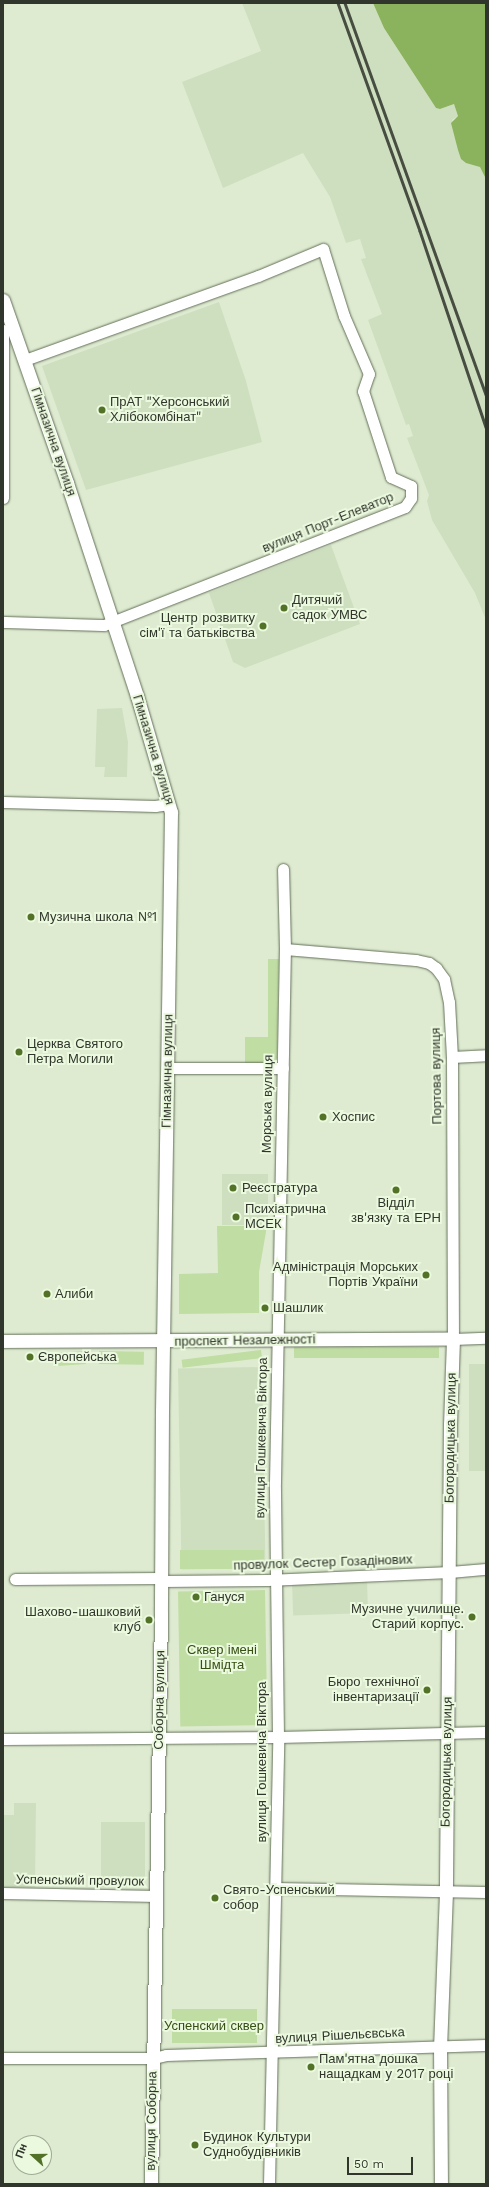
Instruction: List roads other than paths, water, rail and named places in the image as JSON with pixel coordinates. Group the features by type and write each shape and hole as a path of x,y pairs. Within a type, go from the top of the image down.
{"street":[{"name":"вулиця Порт-Елеватор","path":"3,622 104,625 405,508 411,498 411,486 391,477 363,391 369,374 344,316 323,248 258,276 25,360"},
{"name":"Гімназична вулиця","path":"3,300 5,326 25,360 112,622 171,812 164,1342"},
{"path":"3,498 5,326"},
{"path":"3,802 155,806 169,804"},
{"name":"Морська вулиця","path":"278,1340 285,949 283,869"},
{"name":"Портова вулиця","path":"285,949 429,963 436,968 444,979 449,1002 452,1057 453,1339"},
{"path":"452,1057 486,1055"},
{"path":"168,1068 283,1068"},
{"name":"проспект Незалежності","path":"3,1341 164,1342 486,1338"},
{"name":"Богородицька вулиця","path":"441,2184 440,2045 446,1892 450,1572 450,1424 453,1339"},
{"name":"вулиця Гошкевича Віктора","path":"269,2184 278,1737 275,1580 278,1340"},
{"name":"Соборна вулиця","path":"154,2058 162,1580 164,1342"},
{"name":"провулок Сестер Гозадінових","path":"15,1579 275,1580 486,1569"},
{"path":"3,1739 278,1737 486,1732"},
{"path":"275,1888 486,1892"},
{"name":"Успенський провулок","path":"3,1893 157,1896"},
{"name":"вулиця Рішельєвська","path":"3,2058 154,2058 166,2055 272,2053 440,2045 486,2045"},
{"name":"вулиця Соборна","path":"151,2184 154,2058"}],"railway":[{"path":"338,3 420,231 486,427"},
{"path":"345,3 486,395"}],"place":[{"name":"ПрАТ \"Херсонський Хлібокомбінат\"","path":"102,410"},
{"name":"Дитячий садок УМВС","path":"284,608"},
{"name":"Центр розвитку сім'ї та батьківства","path":"263,626"},
{"name":"Музична школа №1","path":"31,917"},
{"name":"Церква Святого Петра Могили","path":"19,1052"},
{"name":"Хоспис","path":"323,1117"},
{"name":"Реєстратура","path":"233,1188"},
{"name":"Відділ зв'язку та ЕРН","path":"396,1190"},
{"name":"Психіатрична МСЕК","path":"236,1217"},
{"name":"Адміністрація Морських Портів України","path":"426,1275"},
{"name":"Алиби","path":"47,1294"},
{"name":"Шашлик","path":"265,1308"},
{"name":"Європейська","path":"30,1357"},
{"name":"Гануся","path":"196,1597"},
{"name":"Музичне училище. Старий корпус.","path":"472,1617"},
{"name":"Шахово-шашковий клуб","path":"149,1620"},
{"name":"Бюро технічної інвентаризації","path":"427,1690"},
{"name":"Свято-Успенський собор","path":"215,1898"},
{"name":"Пам'ятна дошка нащадкам у 2017 році","path":"311,2067"},
{"name":"Будинок Культури Суднобудівників","path":"195,2145"}],"park label":[{"name":"Сквер імені Шмідта","path":"222,1658"},
{"name":"Успенский сквер","path":"214,2026"}]}
